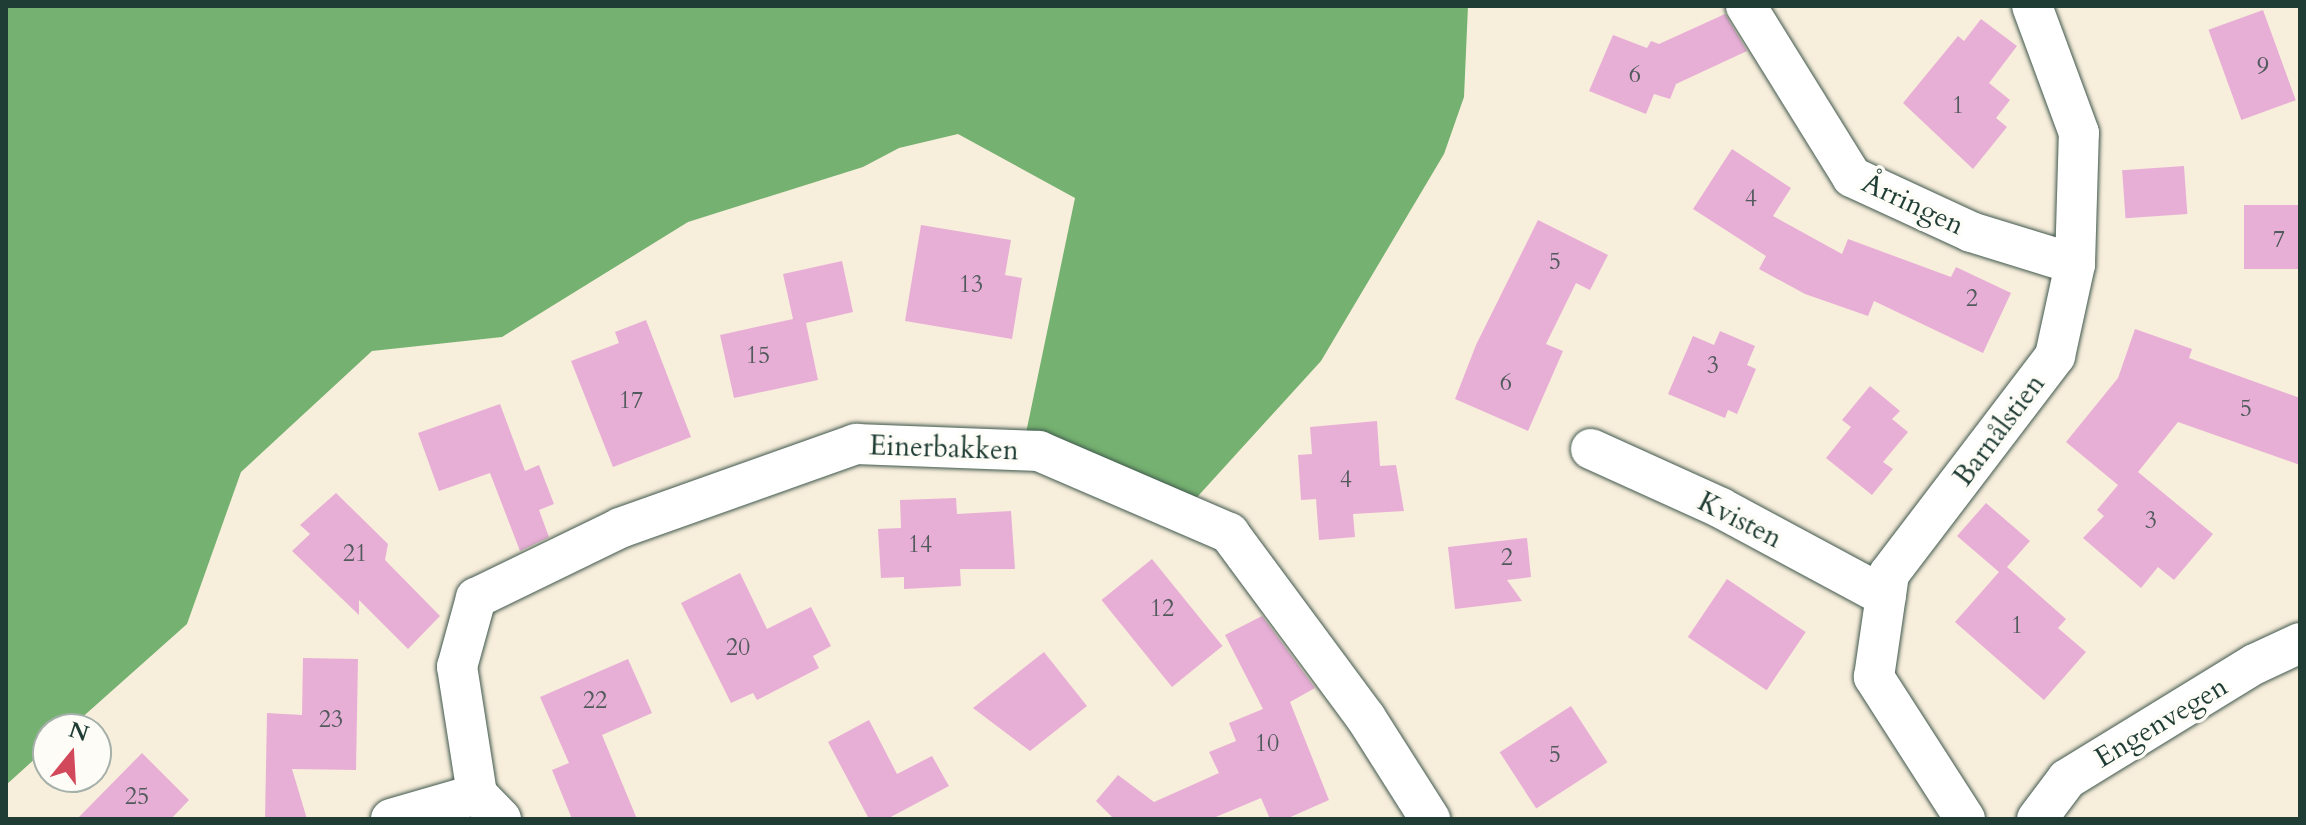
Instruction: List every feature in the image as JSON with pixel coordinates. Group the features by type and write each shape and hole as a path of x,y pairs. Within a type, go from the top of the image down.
{"street":[{"name":"Årringen","path":"1746,6 1852,177 1971,232 2075,264"},
{"name":"Barnålstien","path":"1965,819 1874,677 1889,574 2055,356 2075,264 2079,133 2032,6"},
{"name":"Einerbakken","path":"391,819 489,807 457,667 476,598 620,528 856,444 1039,451 1229,533 1366,718 1430,819"},
{"name":"Kvisten","path":"1591,449 1721,508 1886,597"},
{"name":"Engenvegen","path":"2037,819 2067,779 2255,664 2300,643"}],"green space":[{"path":"6,6 1468,6 1464,97 1444,154 1321,361 1179,517 1022,452 1075,198 958,134 899,148 863,167 688,222 502,337 372,351 241,472 187,624 87,713 32,713 32,761 6,785"}],"building":[{"path":"2263,10 2296,100 2241,120 2208,30"},
{"path":"1725,14 1747,51 1676,84 1670,99 1654,94 1646,114 1589,91 1613,35 1647,48 1651,41 1659,44"},
{"path":"1981,19 2017,46 1989,83 2010,100 1996,118 2007,127 1973,169 1903,103 1958,36 1964,41"},
{"path":"1732,149 1791,188 1773,216 1842,254 1848,239 1951,277 1956,267 2011,293 1983,353 1874,301 1868,316 1805,294 1759,269 1766,256 1693,209"},
{"path":"2184,166 2187,214 2125,218 2122,170"},
{"path":"2244,205 2300,205 2300,269 2244,269"},
{"path":"1538,220 1608,255 1590,290 1576,283 1546,344 1563,351 1528,431 1455,399 1476,345"},
{"path":"921,225 1011,240 1005,275 1022,278 1012,339 905,321"},
{"path":"842,261 853,312 806,323 818,380 734,398 720,335 793,319 783,274"},
{"path":"646,320 691,437 613,467 571,361 619,343 615,332"},
{"path":"2135,329 2192,349 2189,358 2300,398 2300,465 2178,422 2138,472 2213,534 2174,580 2158,567 2141,588 2083,538 2104,516 2097,510 2118,485 2066,442 2118,378"},
{"path":"1720,331 1755,346 1747,365 1756,369 1737,414 1728,410 1725,418 1668,394 1693,336 1714,345"},
{"path":"1870,386 1900,411 1892,419 1908,432 1883,462 1893,469 1872,495 1826,458 1851,427 1842,420"},
{"path":"500,404 525,471 539,465 554,504 539,510 549,537 520,551 490,473 439,491 418,433"},
{"path":"1377,421 1380,466 1396,465 1404,511 1353,514 1355,537 1319,540 1316,499 1301,500 1298,455 1312,454 1310,427"},
{"path":"336,493 388,544 385,560 440,616 408,649 359,600 359,615 292,551 310,534 300,525"},
{"path":"956,498 957,514 1011,511 1015,569 960,569 961,586 904,589 904,577 881,578 878,529 901,528 900,500"},
{"path":"1986,503 2030,541 2007,567 2066,619 2058,628 2086,652 2044,700 1955,622 1999,572 1957,536"},
{"path":"1527,538 1531,577 1507,580 1522,601 1455,609 1448,547"},
{"path":"1152,559 1222,646 1172,687 1101,600"},
{"path":"740,573 767,629 811,607 831,646 813,656 819,668 757,700 753,693 731,703 681,603"},
{"path":"1727,579 1806,632 1767,690 1688,637"},
{"path":"1262,616 1315,688 1290,702 1329,800 1286,819 1270,819 1261,798 1211,819 1114,819 1096,801 1118,775 1154,802 1219,773 1209,752 1236,741 1229,723 1263,709 1225,635"},
{"path":"1044,652 1087,706 1030,751 973,708"},
{"path":"303,658 358,659 356,770 292,769 307,819 265,819 267,713 302,715"},
{"path":"628,659 652,713 602,735 637,819 572,819 552,770 569,763 540,697"},
{"path":"1571,706 1607,762 1536,808 1500,752"},
{"path":"869,720 897,774 932,756 949,786 887,819 869,819 828,742"},
{"path":"142,753 189,800 171,819 77,819 103,793 112,793 112,783"}]}
